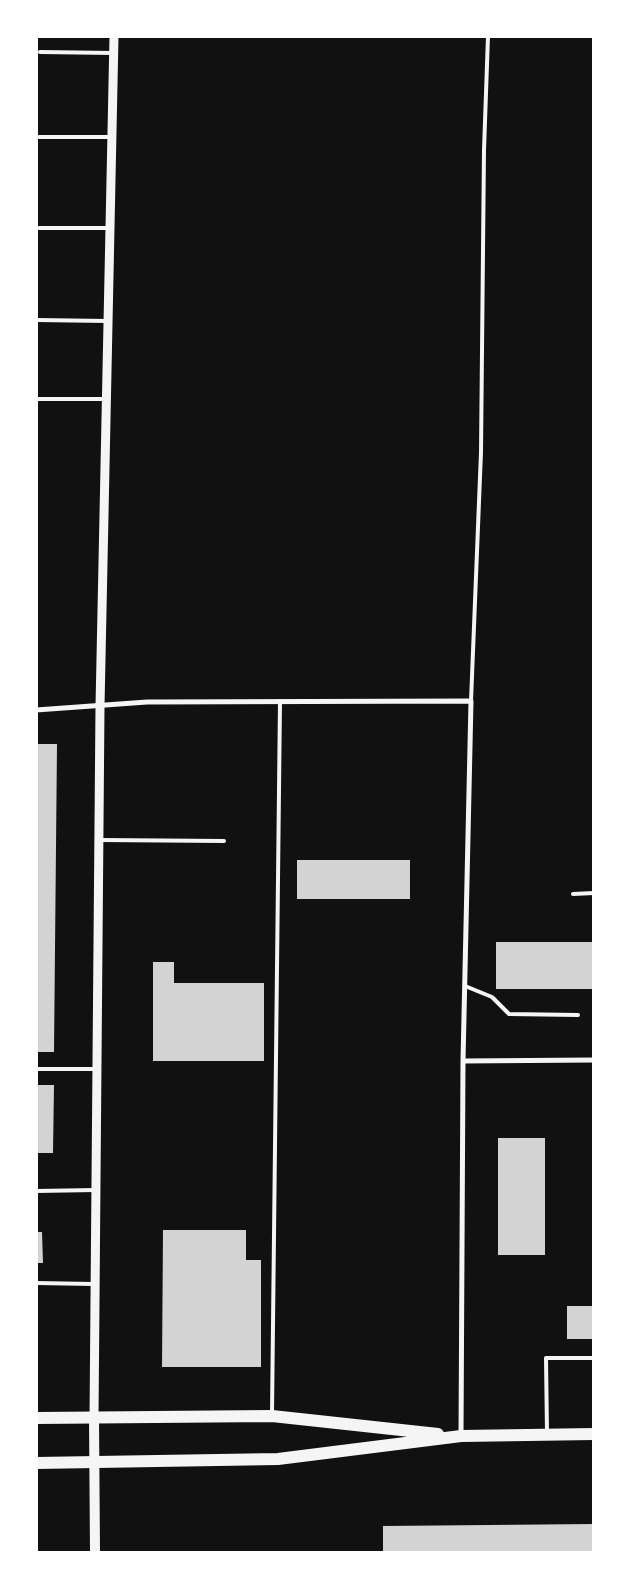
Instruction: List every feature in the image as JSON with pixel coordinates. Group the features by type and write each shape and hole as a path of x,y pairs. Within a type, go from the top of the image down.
{"main road":[{"path":"36,1418 272,1416 460,1436 594,1434"},
{"path":"94,1418 95,1553"},
{"path":"36,1463 278,1460 460,1436"}],"street":[{"path":"94,1418 100,706 114,36"},
{"path":"36,710 147,702 471,701 463,1061 460,1436"},
{"path":"463,1061 594,1060"}],"lane":[{"path":"471,701 481,452 484,150 488,36"},
{"path":"40,52 114,53"},
{"path":"39,137 112,137"},
{"path":"39,228 110,228"},
{"path":"36,320 108,321"},
{"path":"36,399 106,399"},
{"path":"272,1416 280,701"},
{"path":"100,840 224,841"},
{"path":"573,894 594,893"},
{"path":"465,986 492,997 509,1014 578,1015"},
{"path":"36,1069 98,1069"},
{"path":"36,1191 97,1190"},
{"path":"36,1283 96,1284"},
{"path":"546,1435 546,1358 594,1358"}],"building":[{"path":"36,744 57,744 54,1052 36,1052"},
{"path":"297,860 410,860 410,899 297,899"},
{"path":"496,942 594,942 594,989 496,989"},
{"path":"153,962 174,962 174,983 264,983 264,1061 153,1061"},
{"path":"36,1085 54,1085 53,1153 36,1153"},
{"path":"498,1138 545,1138 545,1255 498,1255"},
{"path":"163,1230 246,1230 246,1260 261,1260 261,1367 162,1367"},
{"path":"36,1232 42,1232 43,1263 36,1263"},
{"path":"567,1306 594,1306 594,1339 567,1339"},
{"path":"594,1524 594,1553 383,1553 383,1526"}]}
